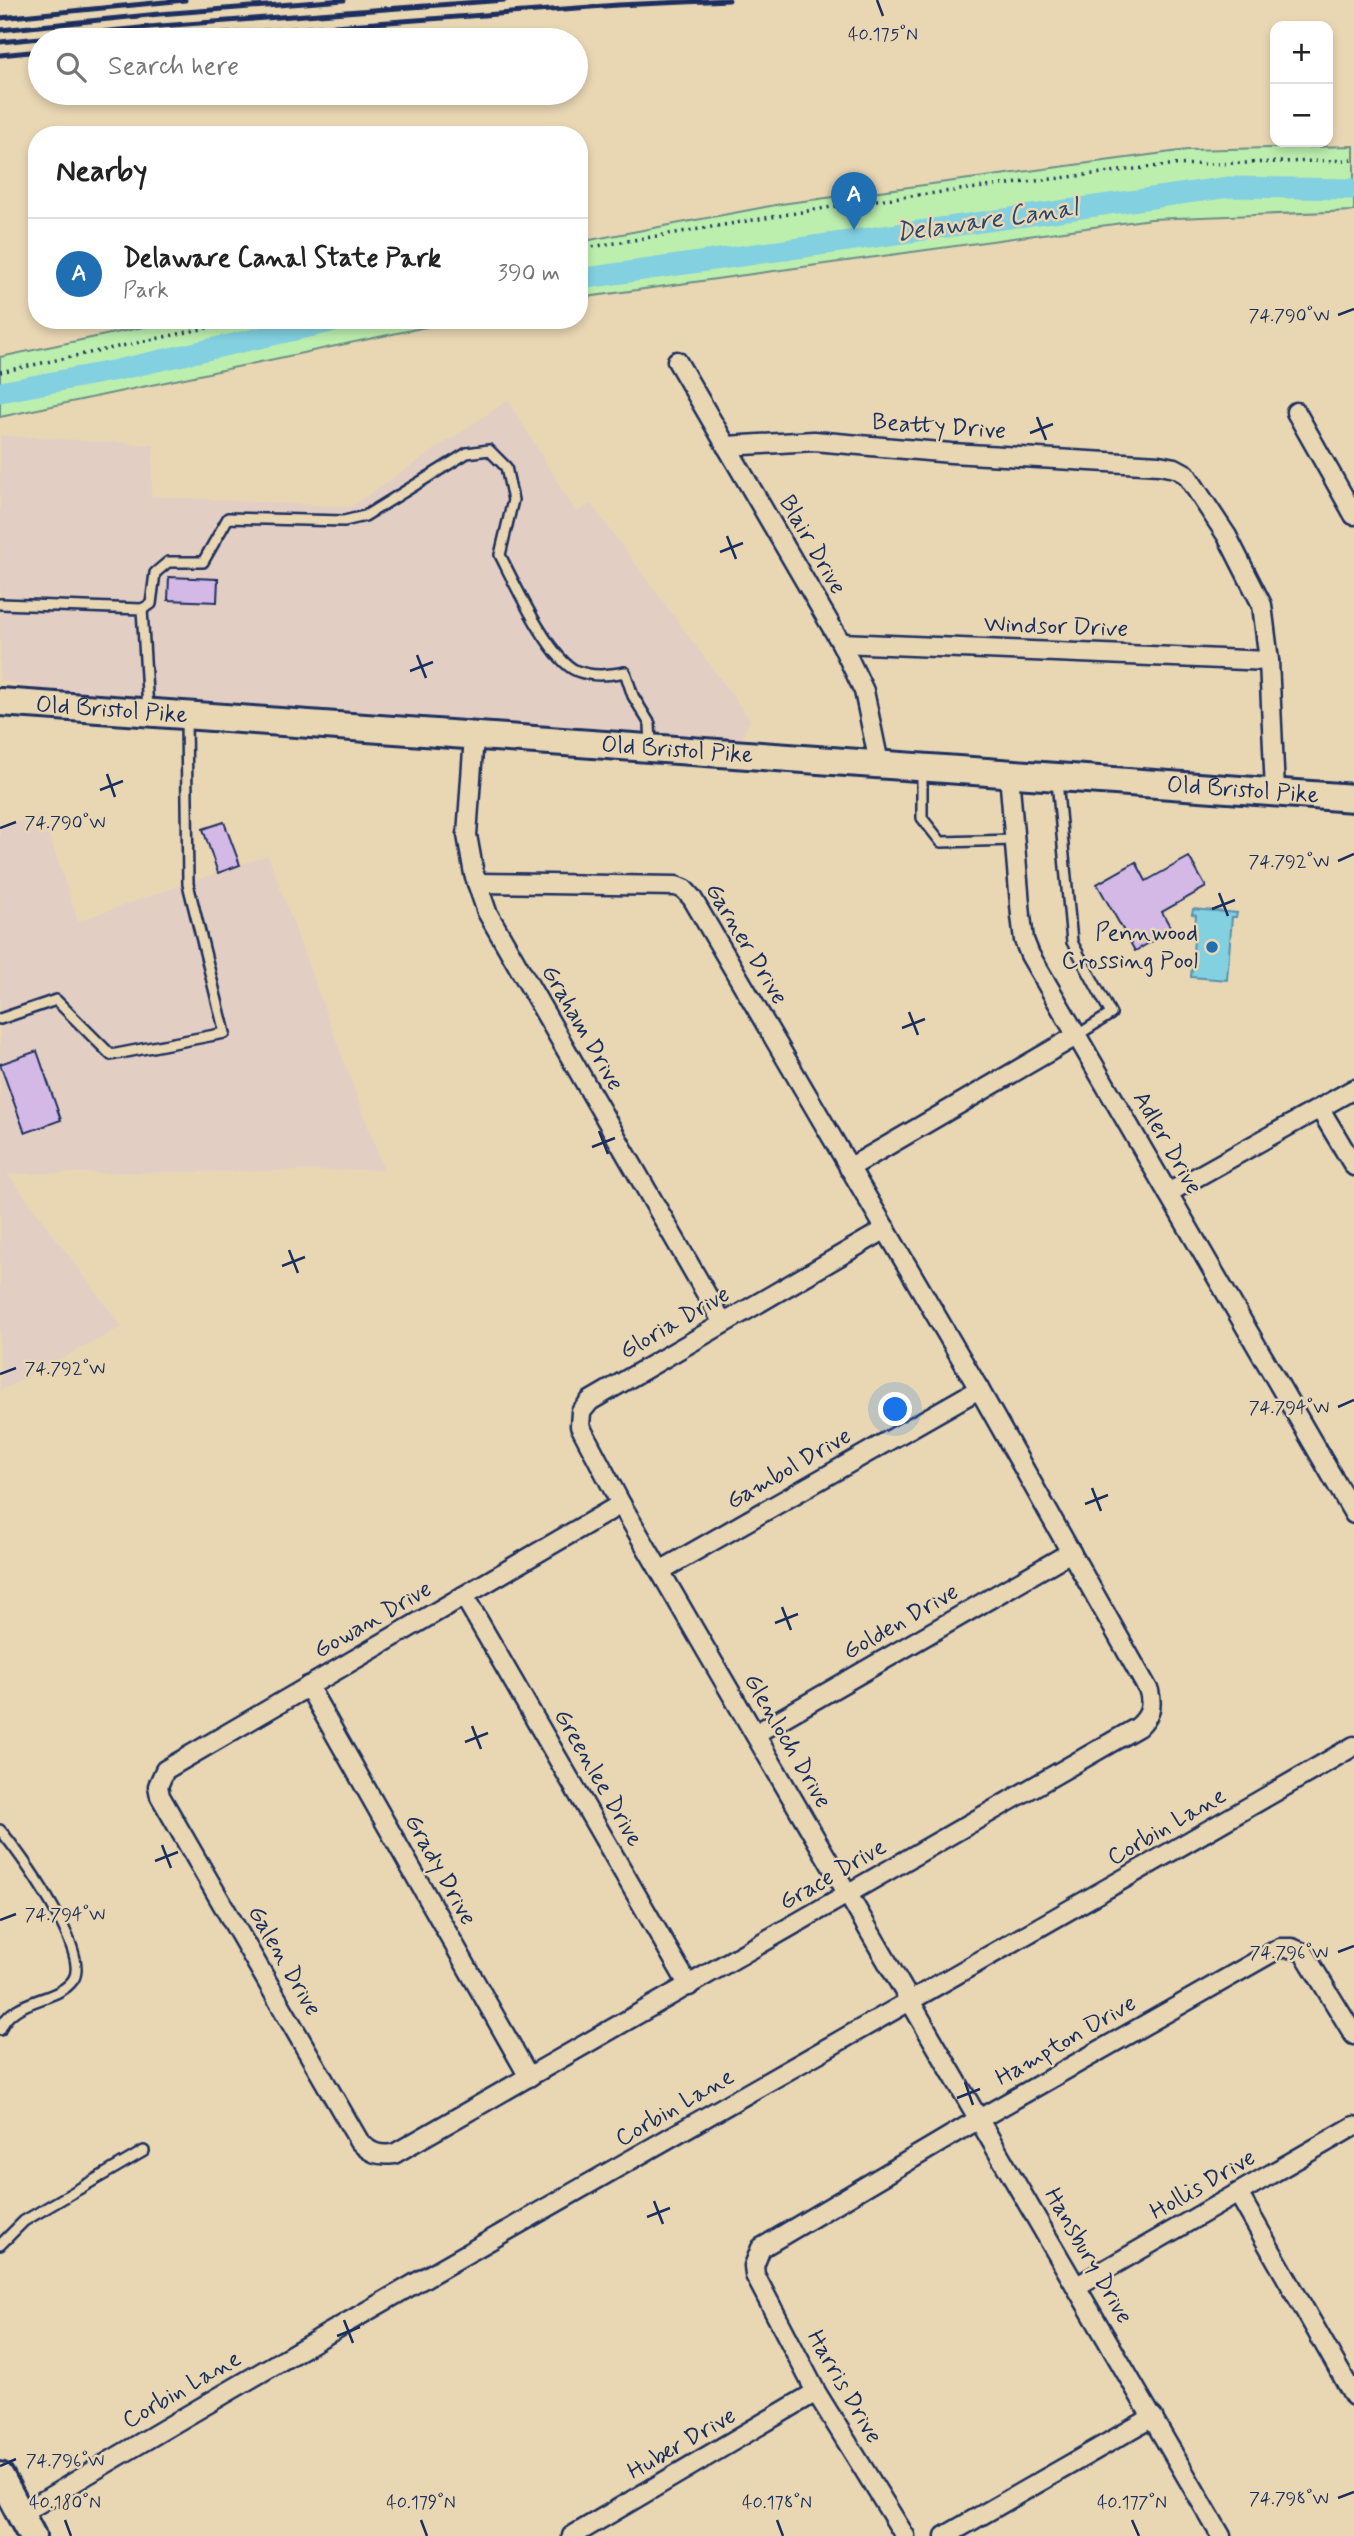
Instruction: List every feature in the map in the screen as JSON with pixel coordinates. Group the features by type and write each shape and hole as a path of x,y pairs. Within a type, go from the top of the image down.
{"main road":[{"name":"Old Bristol Pike","path":"0,702 1354,797"},
{"path":"0,2476 26,2525"}],"street":[{"name":"Blair Drive","path":"677,362 841,643 864,691 879,763"},
{"path":"1296,412 1354,515"},
{"name":"Beatty Drive","path":"726,446 814,441 1175,468 1186,474 1227,536 1262,604 1269,661 1275,791"},
{"name":"Windsor Drive","path":"841,643 1269,661"},
{"name":"Graham Drive","path":"474,736 467,835 477,883 487,912 723,1323"},
{"name":"Adler Drive","path":"1009,774 1024,940 1030,955 1354,1514"},
{"name":"Garner Drive","path":"477,883 676,886 684,889 699,910 886,1229 1071,1552"},
{"path":"849,1168 1076,1036"},
{"path":"1168,1193 1354,1089"},
{"path":"1320,1108 1354,1166"},
{"name":"Gloria Drive","path":"621,1504 582,1432 582,1412 590,1401 886,1229"},
{"name":"Gambol Drive","path":"660,1571 978,1389"},
{"name":"Glenloch Drive","path":"621,1504 910,2003"},
{"name":"Gowan Drive","path":"158,1786 165,1770 621,1504"},
{"name":"Golden Drive","path":"755,1734 1071,1552"},
{"name":"Grace Drive","path":"376,2154 394,2154 1138,1727 1146,1719 1152,1702 1149,1691 1071,1552"},
{"name":"Greenlee Drive","path":"464,1595 689,1986"},
{"name":"Grady Drive","path":"308,1686 529,2077"},
{"name":"Corbin Lane","path":"26,2525 449,2264 910,2003 1354,1746"},
{"name":"Galen Drive","path":"158,1786 160,1796 359,2141 367,2150 376,2154"},
{"name":"Hampton Drive","path":"757,2256 768,2242 1274,1950 1298,1949 1312,1963 1354,2035"},
{"name":"Hansbury Drive","path":"910,2003 1221,2536"},
{"name":"Hollis Drive","path":"1077,2286 1354,2126"},
{"path":"1238,2193 1354,2396"},
{"name":"Harris Drive","path":"757,2256 755,2275 816,2392 905,2536"},
{"name":"Huber Drive","path":"572,2536 816,2392"},
{"path":"945,2536 1153,2417"}],"lane":[{"path":"0,604 142,609 151,604 155,573 168,562 203,562 228,518 344,521 365,516 467,453 489,450 506,467 513,500 500,555 544,639 575,671 601,676 625,672 634,696 650,724 651,748"},
{"path":"142,609 148,711"},
{"path":"0,1019 56,1000 111,1055 225,1033 188,884 186,714"},
{"path":"922,767 922,818 941,842 1015,840"},
{"path":"1057,777 1072,942 1111,1014 1076,1036"},
{"path":"0,1830 19,1852 47,1897 65,1932 77,1968 74,1979 65,1987 9,2014 0,2030"},
{"path":"0,2245 24,2221 144,2151"}],"path":[{"path":"588,248 868,201 1169,165 1354,160"},
{"path":"0,372 202,329"}],"shaded area":[{"path":"508,400 576,512 591,504 750,719 734,761 221,729 0,680 0,435 154,445 151,496 350,507"},
{"path":"42,814 78,921 268,855 384,1170 8,1174 122,1327 0,1391 0,827"}],"green space":[{"path":"1354,146 1354,211 1151,219 588,297 588,240 781,204 1187,150"},
{"path":"134,329 416,329 0,417 0,357"}],"water":[{"name":"Pennwood Crossing Pool","path":"1193,909 1237,913 1236,917 1232,917 1227,980 1191,977 1196,915 1192,914"}],"building":[{"path":"169,577 218,579 217,602 168,600"},
{"path":"224,822 240,865 218,873 203,829"},
{"path":"1189,857 1206,887 1162,912 1172,930 1135,951 1097,884 1136,862 1146,881"},
{"path":"37,1051 61,1120 25,1133 0,1064"}],"waterway":[{"name":"Delaware Canal","path":"588,278 1229,187 1354,189"},
{"name":"Delaware Canal","path":"0,392 117,370 300,329"}],"railway":[{"path":"0,18 185,0"},
{"path":"0,30 159,14 344,0"},
{"path":"140,28 505,0"},
{"path":"308,28 618,5 729,0"},
{"path":"0,42 28,39"},
{"path":"0,55 28,52"}],"place":[{"name":"Delaware Canal State Park","path":"854,230"},
{"name":"Pennwood Crossing Pool","path":"1212,947"}]}
